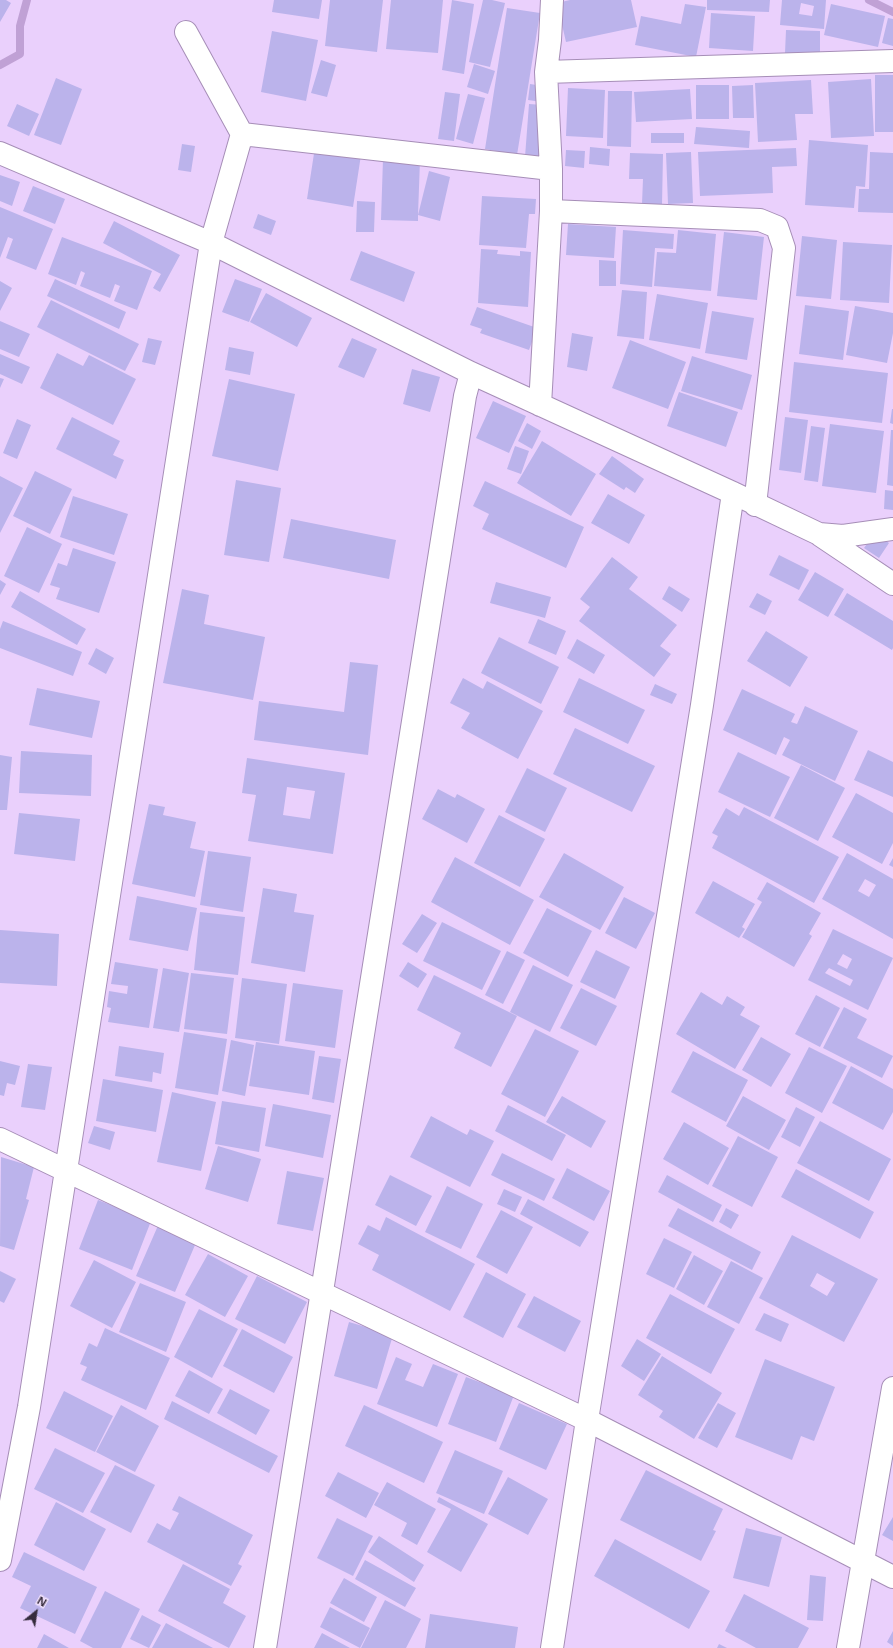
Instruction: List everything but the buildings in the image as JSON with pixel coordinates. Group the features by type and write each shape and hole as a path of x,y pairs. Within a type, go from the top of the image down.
{"street":[{"path":"540,405 550,211 551,169 546,72 550,40 552,0"},
{"path":"0,1560 29,1407 211,243 242,134 186,32"},
{"path":"546,72 893,61"},
{"path":"242,134 551,169"},
{"path":"0,154 211,243 471,373 819,534 893,584"},
{"path":"550,211 760,220 777,228 784,248 755,505"},
{"path":"265,1648 465,396 471,373"},
{"path":"552,1648 587,1420 701,712 733,493"},
{"path":"819,534 844,536 893,529"},
{"path":"0,1139 321,1294 587,1420 893,1577"},
{"path":"848,1648 893,1388"}],"waterway":[{"path":"0,65 20,54 20,26 27,0"},
{"path":"869,0 893,12"}]}
